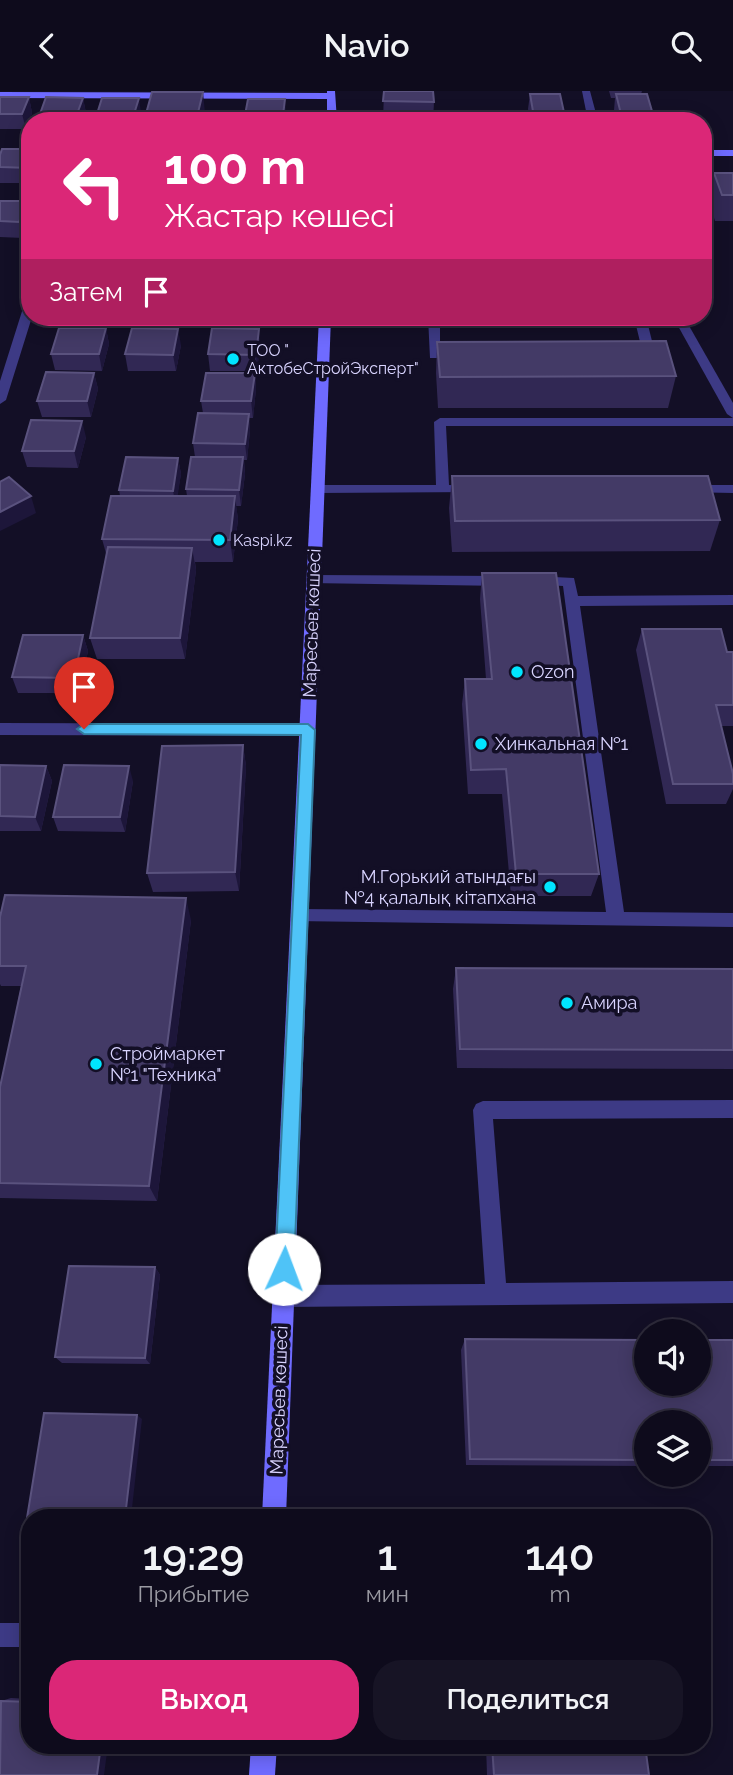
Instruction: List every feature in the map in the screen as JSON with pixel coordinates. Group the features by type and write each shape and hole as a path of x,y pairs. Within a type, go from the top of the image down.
{"main road":[{"path":"0,95 331,94 332,112"},
{"path":"712,153 733,153"},
{"name":"Маресьев көшесі","path":"274,1509 325,326"},
{"path":"262,1775 263,1754"}],"street":[{"path":"586,91 591,112"},
{"path":"0,203 21,204"},
{"path":"0,400 24,326"},
{"path":"434,326 434,356 474,356"},
{"path":"622,354 649,353 642,326"},
{"path":"683,326 733,414"},
{"path":"443,489 440,422 733,422"},
{"path":"318,489 485,489"},
{"path":"678,489 733,489"},
{"path":"314,580 569,581 616,919"},
{"path":"572,601 733,600"},
{"path":"0,729 308,730"},
{"path":"300,916 733,920"},
{"path":"496,1294 483,1110 733,1109"},
{"path":"283,1296 733,1292"},
{"path":"0,1635 21,1635"}],"building":[{"path":"384,91 433,91 434,102 383,101"},
{"path":"152,92 203,92 198,112 146,112"},
{"path":"530,94 560,94 564,112 533,112"},
{"path":"616,94 647,94 652,112 620,112"},
{"path":"0,97 29,97 21,114 0,114"},
{"path":"46,97 83,98 78,112 41,112"},
{"path":"102,98 139,98 135,112 98,112"},
{"path":"248,99 285,99 283,112 246,112"},
{"path":"2,149 21,149 21,168 0,167"},
{"path":"714,173 733,173 733,195 722,195"},
{"path":"0,201 21,201 19,222 0,221"},
{"path":"59,328 106,328 99,354 51,354"},
{"path":"132,328 178,329 173,355 125,354"},
{"path":"212,328 259,329 256,355 208,354"},
{"path":"666,341 676,376 440,377 437,342"},
{"path":"46,372 94,373 87,401 37,401"},
{"path":"206,373 255,373 251,401 201,401"},
{"path":"198,413 249,414 245,444 193,443"},
{"path":"31,420 82,421 74,451 22,451"},
{"path":"126,457 178,458 173,491 119,490"},
{"path":"191,457 243,457 239,490 186,489"},
{"path":"452,476 708,476 720,520 455,521"},
{"path":"9,477 31,496 0,512 0,482"},
{"path":"111,496 235,496 230,540 102,539"},
{"path":"108,547 192,548 180,638 90,638"},
{"path":"482,573 556,573 599,874 516,874 506,769 471,770 465,679 492,679"},
{"path":"642,629 721,629 727,652 733,652 733,705 716,705 733,774 733,784 673,784"},
{"path":"23,635 83,635 74,678 12,677"},
{"path":"243,745 235,872 147,873 162,746"},
{"path":"0,765 46,766 35,817 0,816"},
{"path":"64,765 129,766 120,817 53,817"},
{"path":"5,895 186,898 149,1186 0,1183 0,1087 26,966 0,966 0,917"},
{"path":"456,968 733,969 733,1050 460,1049"},
{"path":"69,1266 155,1267 145,1358 55,1357"},
{"path":"465,1339 634,1340 634,1396 711,1396 711,1340 733,1340 733,1460 711,1460 711,1410 634,1410 634,1460 470,1459"},
{"path":"44,1413 137,1415 126,1509 28,1509"},
{"path":"1,1701 21,1702 21,1754 100,1754 97,1775 0,1775"},
{"path":"493,1754 646,1754 649,1775 494,1775"}],"place":[{"name":"ТОО \" АктобеСтройЭксперт\"","path":"233,359"},
{"name":"Kaspi.kz","path":"219,540"},
{"name":"Ozon","path":"517,672"},
{"name":"Хинкальная №1","path":"481,744"},
{"name":"М.Горький атындағы №4 қалалық кітапхана","path":"550,887"},
{"name":"Амира","path":"567,1003"},
{"name":"Строймаркет №1 \"Техника\"","path":"96,1064"}],"route":[{"path":"84,729 308,730 284,1269"}]}
